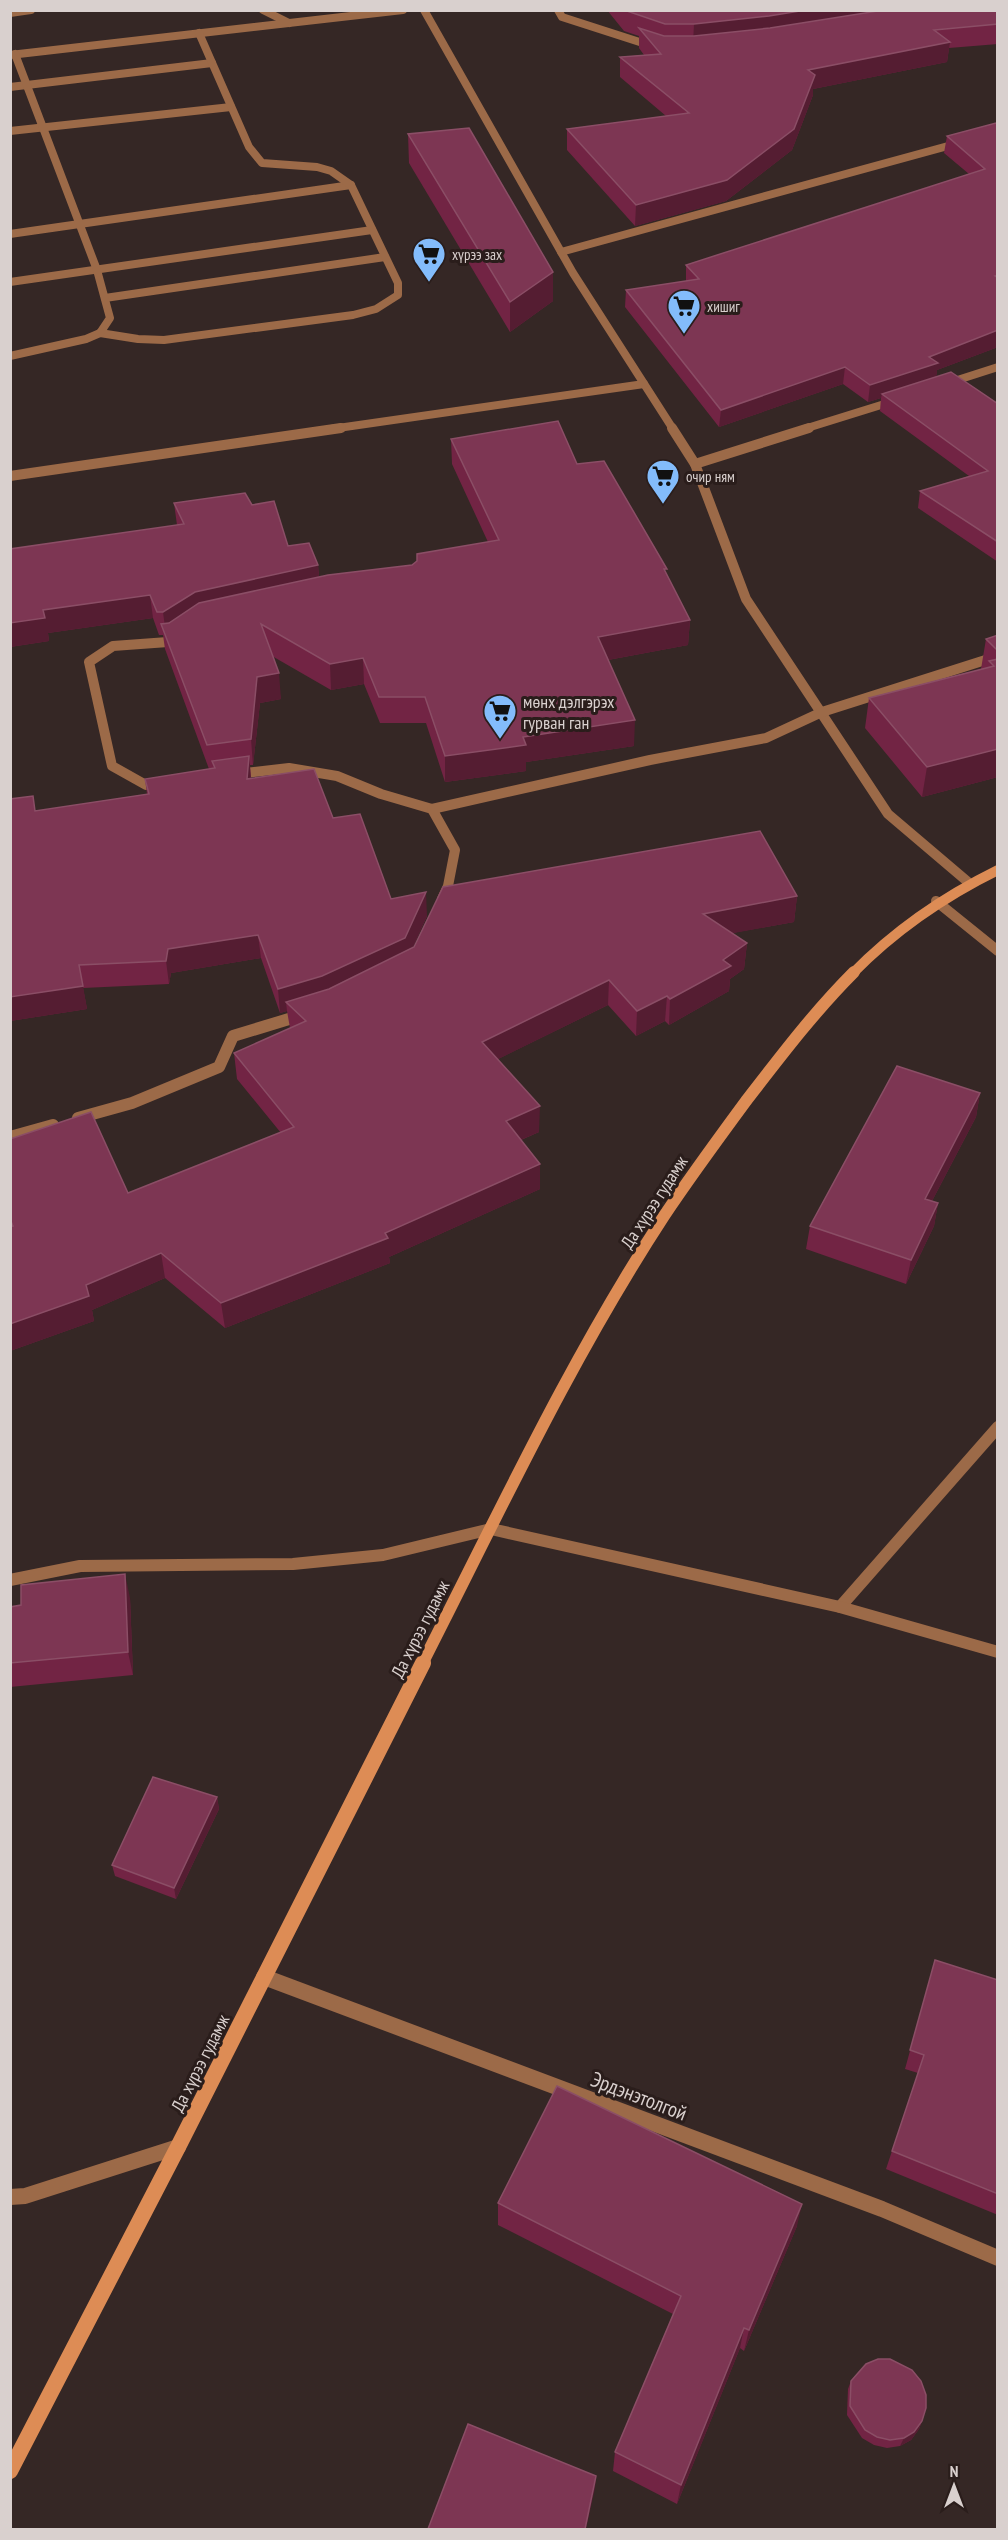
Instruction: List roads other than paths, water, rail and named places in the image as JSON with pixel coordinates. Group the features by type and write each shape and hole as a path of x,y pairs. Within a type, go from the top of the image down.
{"main road":[{"name":"Да хүрээ гудамж","path":"10,2471 178,2147 550,1412 610,1305 681,1190 787,1049 853,969 936,901 968,882 998,870"}],"street":[{"path":"10,13 31,10"},
{"path":"263,10 290,23"},
{"path":"100,333 110,318 97,270 27,85 13,54 403,10"},
{"path":"424,10 561,252 696,464 746,599 888,814 968,882"},
{"path":"558,10 562,17 663,50"},
{"path":"10,356 86,339 100,333 138,339 164,340 353,315 376,309 398,294 398,283 351,185 331,171 317,167 261,163 241,132 199,33"},
{"path":"10,87 212,63"},
{"path":"10,131 231,107"},
{"path":"561,252 963,142"},
{"path":"10,234 351,185"},
{"path":"10,282 372,230"},
{"path":"105,298 385,257"},
{"path":"930,389 998,368"},
{"path":"10,476 644,384"},
{"path":"696,464 908,396"},
{"path":"169,782 146,785 112,766 89,662 113,646 168,642 183,632"},
{"path":"227,776 289,768 327,774 381,794 432,809 650,760 766,738 822,712 998,656"},
{"path":"432,809 455,850 448,885 436,913"},
{"path":"936,901 998,951"},
{"path":"10,1137 132,1103 219,1067 233,1036 317,1010"},
{"path":"840,1607 998,1426"},
{"path":"10,1581 80,1566 293,1564 383,1555 491,1529 840,1607 998,1652"},
{"name":"Эрдэнэтолгой","path":"264,1977 882,2209 998,2258"},
{"path":"10,2197 25,2196 178,2147"}],"place":[{"name":"хүрээ зах","path":"429,283"},
{"name":"хишиг","path":"684,335"},
{"name":"очир ням","path":"663,505"},
{"name":"мөнх дэлгэрэх гурван ган","path":"500,740"}]}
